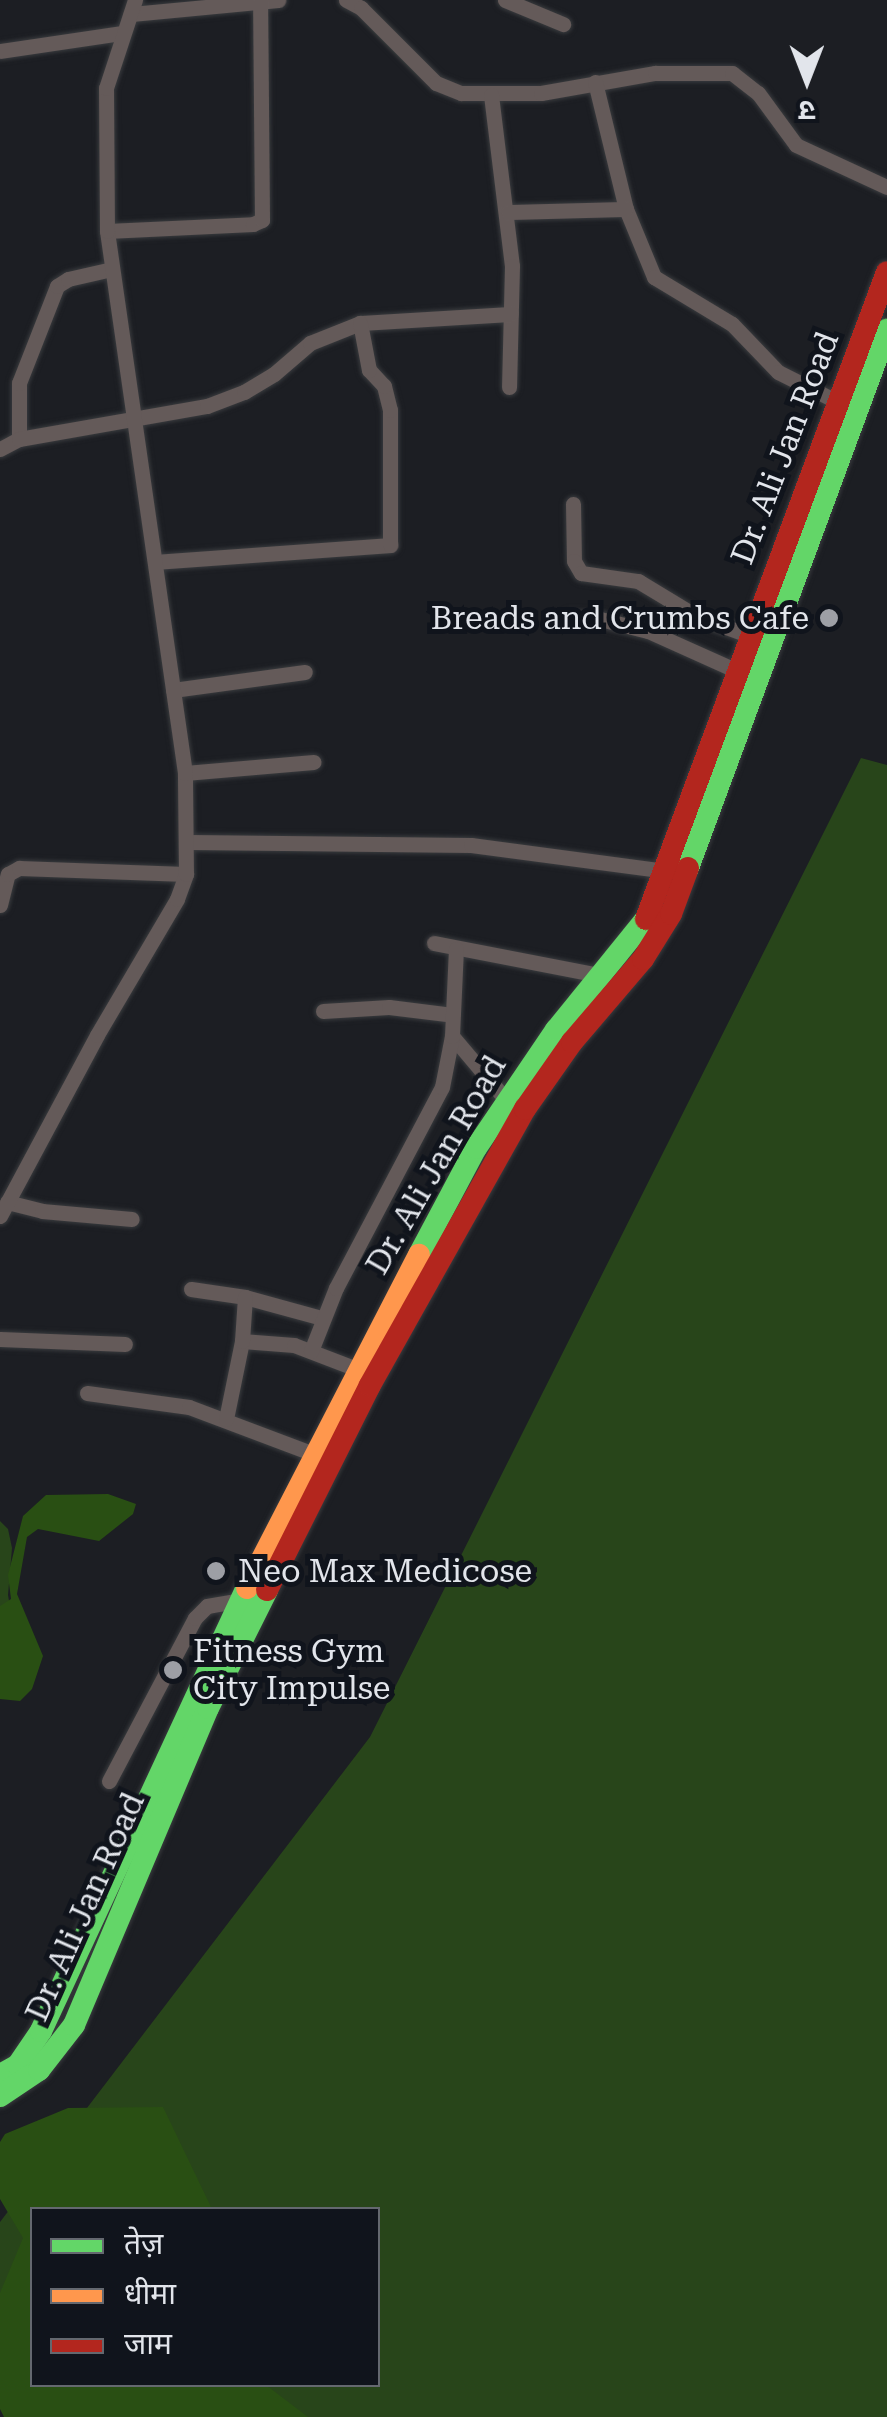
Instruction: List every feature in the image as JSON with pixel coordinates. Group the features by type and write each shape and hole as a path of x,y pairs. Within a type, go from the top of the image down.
{"main road":[{"name":"Dr. Ali Jan Road","path":"0,2096 40,2070 74,2026 208,1708 370,1385 524,1109 572,1042 643,959 671,914 847,406 887,272"},
{"name":"Dr. Ali Jan Road","path":"0,2075 18,2065 41,2031 240,1600 476,1148 556,1030 644,924 748,635 847,406 887,330"}],"street":[{"path":"132,1219 4,1208 177,899 186,874 189,842 174,690 131,421 107,231 106,88 133,7 278,0"},
{"path":"505,0 532,4 564,24"},
{"path":"107,231 253,224 262,220 260,1"},
{"path":"356,1 436,82 461,92 542,92 655,73 732,74 758,93 796,145 887,187"},
{"path":"0,51 122,33"},
{"path":"595,82 626,210 654,277 732,324 778,372 847,406"},
{"path":"490,95 508,212 509,388"},
{"path":"508,212 626,210"},
{"path":"19,439 20,383 57,286 68,278 112,269"},
{"path":"0,448 19,439 207,406 244,392 310,343 360,323 511,314"},
{"path":"155,562 390,544 390,410 384,386 368,370 360,323"},
{"path":"572,504 574,561 581,572 638,581 696,616 748,635"},
{"path":"569,618 638,628 735,670"},
{"path":"174,690 305,672"},
{"path":"185,773 314,762"},
{"path":"189,842 470,845 664,871"},
{"path":"0,905 8,874 19,868 186,874"},
{"path":"434,943 604,976"},
{"path":"311,1350 322,1318 437,1100 452,1036 456,949"},
{"path":"323,1011 389,1007 454,1014"},
{"path":"452,1036 485,1081 506,1101"},
{"path":"191,1289 245,1297 322,1318"},
{"path":"226,1419 242,1341 245,1297"},
{"path":"0,1339 125,1344"},
{"path":"242,1341 261,1340 311,1350 358,1370"},
{"path":"87,1393 161,1401 226,1419 314,1454"},
{"path":"109,1780 195,1618 207,1606 240,1600"}],"green space":[{"path":"861,758 887,765 887,2417 10,2417 0,2319 0,2222 370,1737"},
{"path":"108,1494 136,1504 133,1514 99,1541 38,1529 27,1537 17,1594 43,1656 32,1689 20,1701 0,1699 0,1606 11,1599 8,1575 23,1516 46,1495"},
{"path":"0,1521 8,1529 12,1548 8,1595 12,1618 0,1652"},
{"path":"163,2107 211,2207 30,2207 30,2387 269,2387 308,2417 4,2417 0,2409 0,2293 23,2238 0,2199 0,2142 5,2134 68,2108"}],"traffic: fast":[{"path":"688,868 887,330"},
{"path":"419,1255 476,1148 556,1030 646,919"},
{"path":"0,2075 18,2065 41,2031 247,1588"},
{"path":"0,2096 39,2070 74,2025 208,1708 267,1590"}],"traffic: slow":[{"path":"247,1588 419,1255"}],"traffic: jam":[{"path":"646,919 887,272"},
{"path":"267,1590 370,1385 525,1109 572,1042 643,959 671,914 688,868"}],"place":[{"name":"Breads and Crumbs Cafe","path":"829,618"},
{"name":"Neo Max Medicose","path":"216,1571"},
{"name":"Fitness Gym City Impulse","path":"173,1670"}]}
